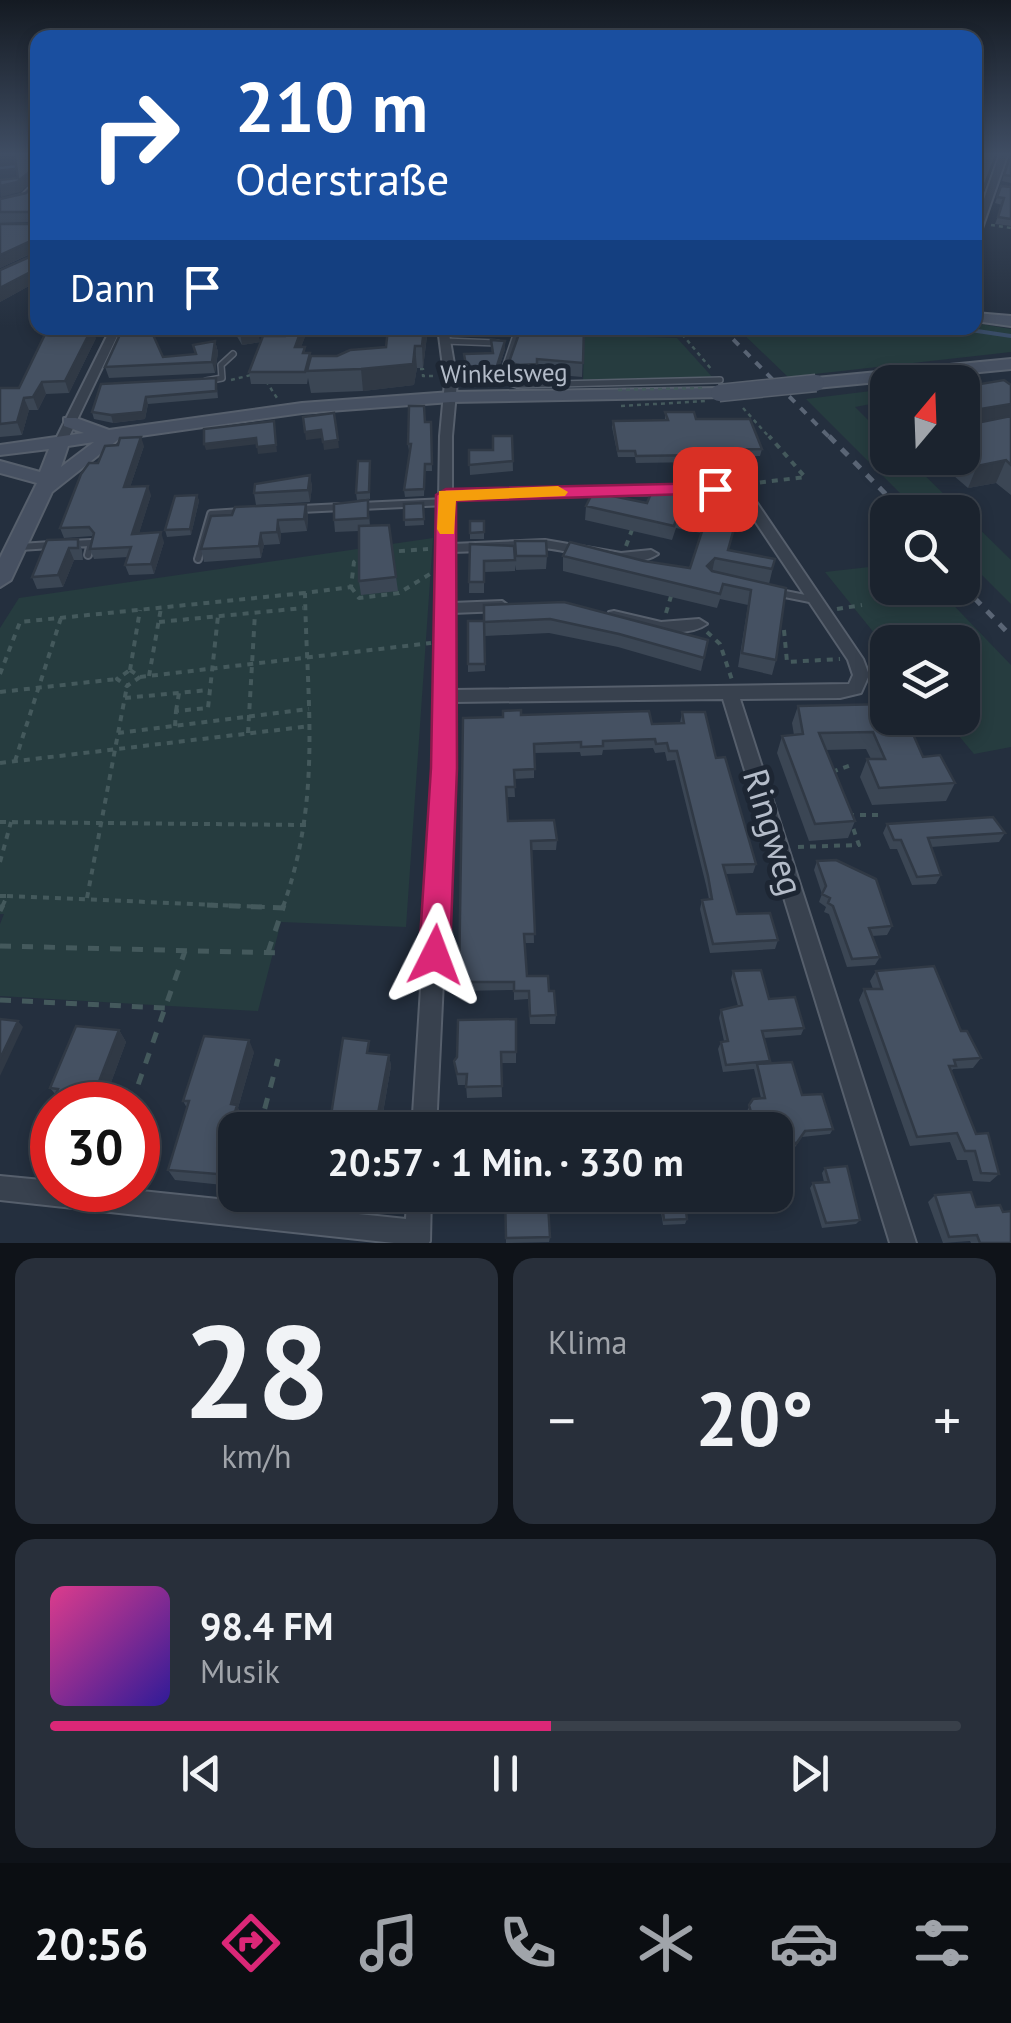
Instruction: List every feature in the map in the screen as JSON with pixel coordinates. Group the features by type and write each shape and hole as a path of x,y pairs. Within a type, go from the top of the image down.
{"main road":[{"path":"982,318 1011,321"},
{"name":"Winkelsweg","path":"0,450 59,445 302,408 451,397 719,394 1011,364"},
{"path":"70,422 113,437"},
{"path":"46,484 113,437"},
{"path":"0,580 46,484 59,445"},
{"path":"0,467 46,484"}],"street":[{"path":"982,224 986,211"},
{"path":"59,445 113,335"},
{"path":"425,1112 443,787 451,397 444,335"},
{"path":"444,696 855,689 861,675 855,658 748,500 736,492 715,489 446,498"},
{"path":"448,548 544,544 621,557 651,554"},
{"path":"446,608 520,605"},
{"path":"592,611 661,627 698,624"},
{"name":"Ringweg","path":"734,694 903,1243"},
{"path":"0,1188 417,1238 419,1212"}],"lane":[{"path":"514,335 501,380 517,386 720,380"},
{"path":"527,335 531,336"},
{"path":"445,341 511,343"},
{"path":"203,381 222,378 220,365 233,354"},
{"path":"88,385 107,384"},
{"path":"290,510 446,498"},
{"path":"198,560 211,514 250,512"},
{"path":"16,547 91,543 88,555"},
{"path":"764,590 819,606"}],"path":[{"path":"982,224 1011,228"},
{"path":"577,338 584,335"},
{"path":"683,335 805,476 749,483 736,492"},
{"path":"410,369 424,369 423,376 440,376"},
{"path":"222,378 262,373 278,402"},
{"path":"621,557 635,524"},
{"path":"383,552 448,548"},
{"path":"367,554 354,562 351,587 358,598 398,593 425,575 447,574"},
{"path":"0,674 20,622 351,587"},
{"path":"661,627 673,592"},
{"path":"268,952 277,920 286,908 306,825 310,709 305,593"},
{"path":"819,606 862,604"},
{"path":"150,676 162,608"},
{"path":"159,622 305,608"},
{"path":"0,692 116,680 130,670 140,610"},
{"path":"248,734 255,613"},
{"path":"176,710 208,708 218,616"},
{"path":"15,761 61,618"},
{"path":"698,624 720,644 734,694"},
{"path":"784,630 787,662 855,658"},
{"path":"130,670 150,676 445,642"},
{"path":"86,900 127,686 140,676"},
{"path":"116,680 127,686"},
{"path":"125,698 210,690"},
{"path":"175,726 178,693"},
{"path":"118,733 310,709"},
{"path":"0,764 310,726"},
{"path":"837,786 832,772 854,764"},
{"path":"778,847 860,845 843,800"},
{"path":"848,814 878,815"},
{"path":"0,822 306,825"},
{"path":"0,862 11,822"},
{"path":"0,911 4,896 286,908"},
{"path":"0,946 280,952"},
{"path":"139,1082 185,951"},
{"path":"0,1000 165,1008"},
{"path":"264,1112 278,1060"}],"green space":[{"path":"982,324 1011,329 1011,352 788,377 744,335 982,335"},
{"path":"584,335 677,338 715,380 583,384"},
{"path":"870,391 870,404 855,407 870,422 870,463 806,399"},
{"path":"882,475 924,475 945,495 902,495"},
{"path":"980,530 1011,560 1011,604 980,573"},
{"path":"433,538 406,927 281,922 258,1011 0,996 0,924 4,914 0,914 0,628 19,598"},
{"path":"870,567 870,605 953,605 973,625 870,628 825,572"},
{"path":"980,633 1011,665 1011,747 974,754 958,735 980,735"}],"building":[{"path":"1000,211 1011,211 1011,219 998,217"},
{"path":"0,224 30,224 30,241 0,255"},
{"path":"30,257 30,272 0,288 0,270"},
{"path":"45,335 88,335 65,381 42,382 33,397 24,398 17,422 0,424 0,388 19,388"},
{"path":"120,335 153,335 163,357 196,354 193,345 215,341 212,362 105,367"},
{"path":"299,335 295,347 305,347 303,353 310,353 305,372 249,372 263,336"},
{"path":"387,335 423,335 422,346 415,346 413,364 307,371 311,356 337,356 350,350 386,347"},
{"path":"519,335 584,335 583,363 537,359 537,364 509,362"},
{"path":"491,340 505,341 495,372 467,372 464,354 493,353"},
{"path":"216,378 216,391 146,397 143,412 92,412 101,384"},
{"path":"1004,380 1011,385 1011,404 980,409 980,384"},
{"path":"409,406 424,406 425,422 431,422 432,464 425,464 424,489 404,490 411,444"},
{"path":"665,412 694,412 696,419 750,419 762,449 636,456 635,451 618,451 613,421 668,420"},
{"path":"334,413 338,440 323,442 321,430 305,432 303,417"},
{"path":"1011,416 1011,465 1006,460 980,465 980,422"},
{"path":"274,421 276,445 257,447 256,438 204,444 204,429"},
{"path":"493,436 512,436 513,461 469,465 469,450 493,450"},
{"path":"141,437 124,487 148,486 132,534 161,532 151,564 125,565 131,547 90,549 94,533 89,527 60,528 89,463 98,463 105,446 118,445 120,438"},
{"path":"358,461 370,461 369,492 356,493"},
{"path":"310,475 308,490 254,493 255,484"},
{"path":"654,486 706,498 713,488 734,492 732,499 737,500 730,524 735,525 728,550 775,559 772,569 715,558 707,566 712,571 786,588 776,660 742,653 751,590 723,584 720,594 563,556 570,542 690,568 706,519 678,514 674,526 586,506 593,492 647,503"},
{"path":"197,495 190,529 165,530 175,496"},
{"path":"368,500 368,518 334,520 334,504"},
{"path":"423,503 424,519 404,520 404,504"},
{"path":"306,504 304,519 278,520 277,532 261,533 259,546 201,549 211,516 232,515 235,507"},
{"path":"470,521 484,521 484,532 470,533"},
{"path":"389,525 396,577 359,581 359,526"},
{"path":"78,539 78,548 69,548 58,575 32,577 47,540"},
{"path":"515,541 546,541 547,556 516,556"},
{"path":"470,544 514,546 515,560 484,561 484,582 469,582"},
{"path":"564,602 708,640 704,658 550,619 484,622 484,605"},
{"path":"468,621 484,621 485,664 468,664"},
{"path":"870,704 870,732 819,733 855,821 815,824 782,736 803,734 798,706"},
{"path":"521,710 521,715 649,711 652,724 684,723 682,712 705,712 716,758 725,757 756,864 723,865 737,914 770,913 778,940 713,944 702,900 712,899 708,876 677,751 669,751 667,743 656,744 655,739 603,741 603,746 581,747 581,742 534,744 535,769 514,770 515,787 506,787 508,821 554,820 557,840 531,841 535,934 524,934 527,976 548,976 556,1015 530,1016 529,991 514,991 514,982 459,982 463,718 503,717 503,711"},
{"path":"874,735 913,735 923,757 940,755 955,783 879,788 867,759 885,759"},
{"path":"993,817 1005,833 928,838 941,875 917,877 901,840 894,840 887,824"},
{"path":"836,860 876,879 892,926 869,928 880,957 852,959 833,906 828,903 830,898 822,894 826,886 817,861"},
{"path":"934,966 961,1031 967,1031 981,1058 954,1060 956,1066 949,1066 976,1134 988,1133 999,1174 981,1173 975,1151 965,1151 957,1133 917,1137 864,989 882,989 876,971"},
{"path":"761,970 769,999 795,997 804,1028 762,1031 770,1061 726,1065 721,1042 728,1041 721,1010 742,1005 733,971"},
{"path":"0,1019 18,1021 0,1059"},
{"path":"516,1019 516,1052 501,1052 502,1086 466,1087 467,1074 457,1074 454,1061 458,1020"},
{"path":"76,1026 119,1030 99,1082 53,1082"},
{"path":"204,1036 249,1040 231,1104 237,1105 235,1112 218,1112 217,1174 168,1170 189,1101 183,1101"},
{"path":"343,1038 369,1041 367,1053 389,1055 378,1112 331,1112"},
{"path":"792,1062 802,1095 822,1094 833,1129 805,1131 796,1144 793,1112 751,1112 749,1105 753,1099 765,1098 757,1064"},
{"path":"847,1166 860,1220 826,1223 813,1183 829,1182 825,1168"},
{"path":"971,1192 976,1207 1000,1205 1003,1212 1011,1211 1011,1243 980,1243 977,1235 949,1237 935,1195"},
{"path":"505,1212 548,1212 550,1237 506,1238"},
{"path":"663,1212 686,1212 687,1219 664,1220"}],"waterway":[{"path":"982,332 1011,336"}],"railway":[{"path":"729,335 831,439"},
{"path":"829,436 886,495"},
{"path":"980,604 1011,636"}],"slow traffic":[{"path":"447,529 446,495 558,492"}],"route":[{"path":"435,955 444,768 446,495 715,489"}]}
